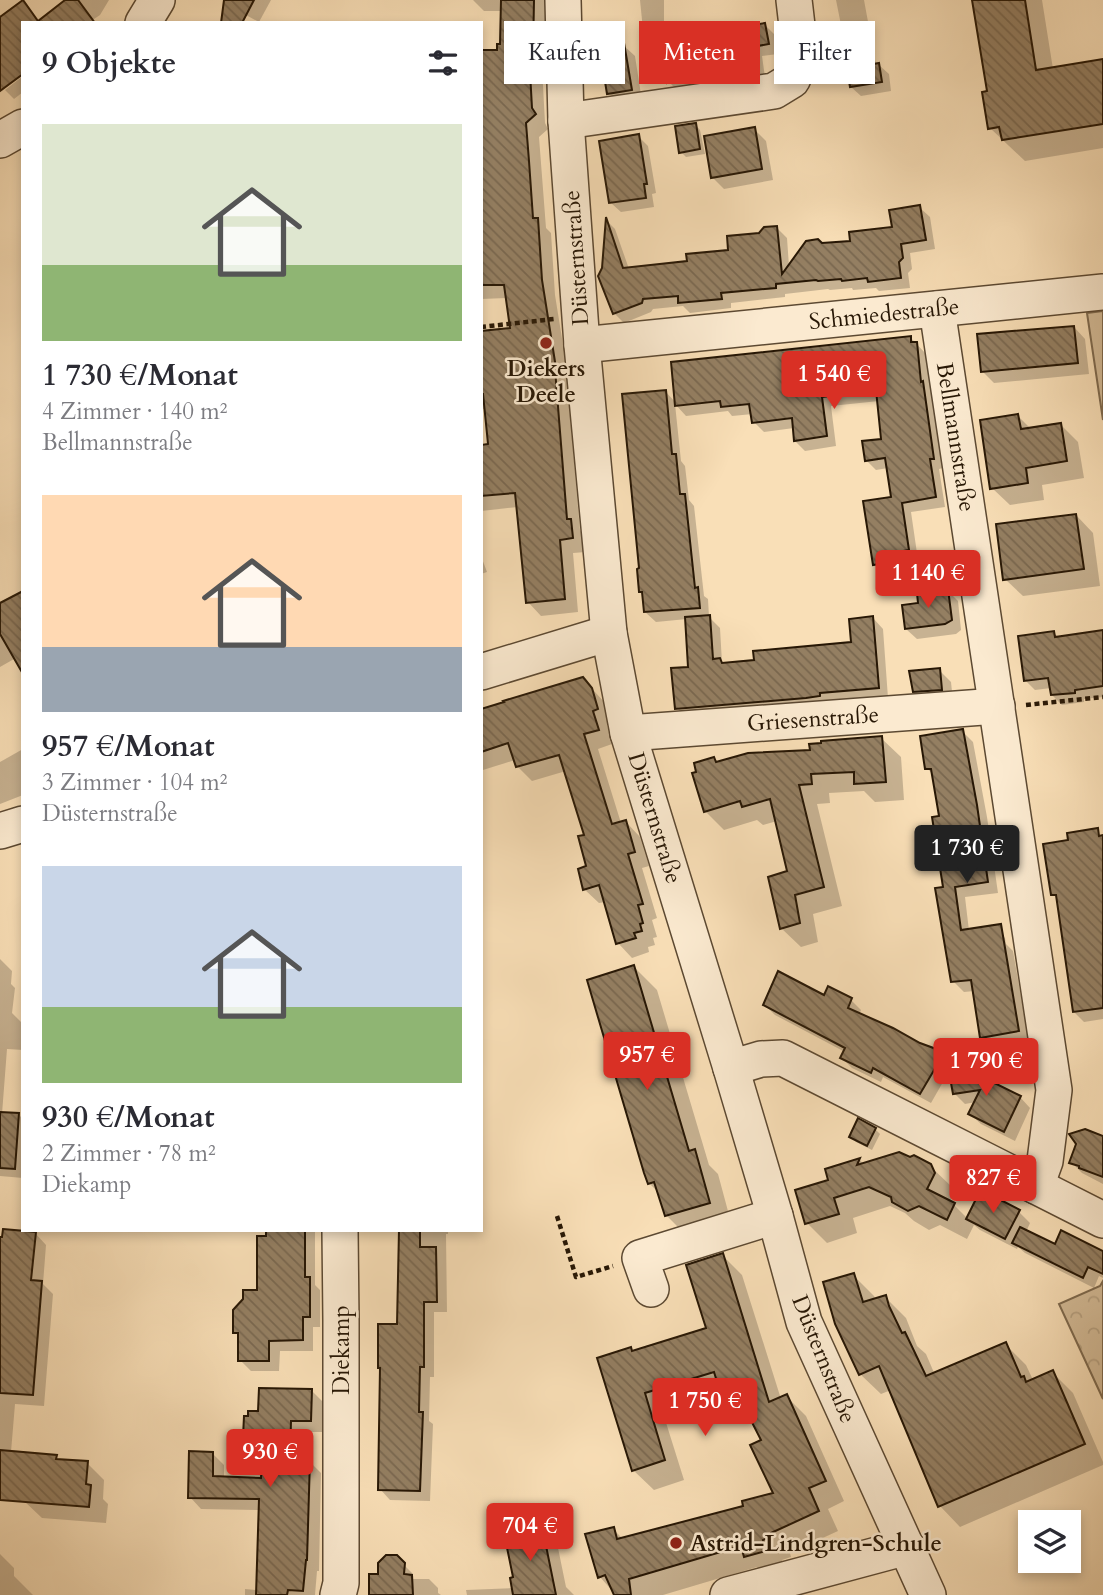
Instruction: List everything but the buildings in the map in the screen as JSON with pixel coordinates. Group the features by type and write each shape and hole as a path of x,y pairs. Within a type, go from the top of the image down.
{"street":[{"path":"144,21 157,0"},
{"name":"Düsternstraße","path":"563,0 566,121 581,331 609,633 628,733 731,1068 804,1322 928,1595"},
{"path":"566,121 774,91 792,80 801,60 794,0"},
{"path":"0,140 21,128"},
{"name":"Schmiedestraße","path":"581,331 937,309 1103,292"},
{"name":"Bellmannstraße","path":"937,309 1054,1090 1045,1161 1036,1186"},
{"path":"483,671 609,633"},
{"name":"Griesenstraße","path":"628,733 997,706"},
{"path":"0,831 21,825"},
{"path":"731,1068 761,1059 783,1058 1103,1220"},
{"path":"645,1274 775,1216"},
{"name":"Diekamp","path":"338,1595 341,1583 340,1232"},
{"path":"729,1595 907,1547"}],"path":[{"path":"483,327 581,331"},
{"path":"997,706 1103,697"},
{"path":"557,1216 576,1276 645,1274"}],"green space":[{"path":"1103,311 1103,420 1087,313"},
{"path":"1103,1281 1103,1399 1059,1304 1100,1286"}],"place":[{"name":"Diekers Deele","path":"546,343"},
{"name":"Astrid-Lindgren-Schule","path":"676,1543"}]}
